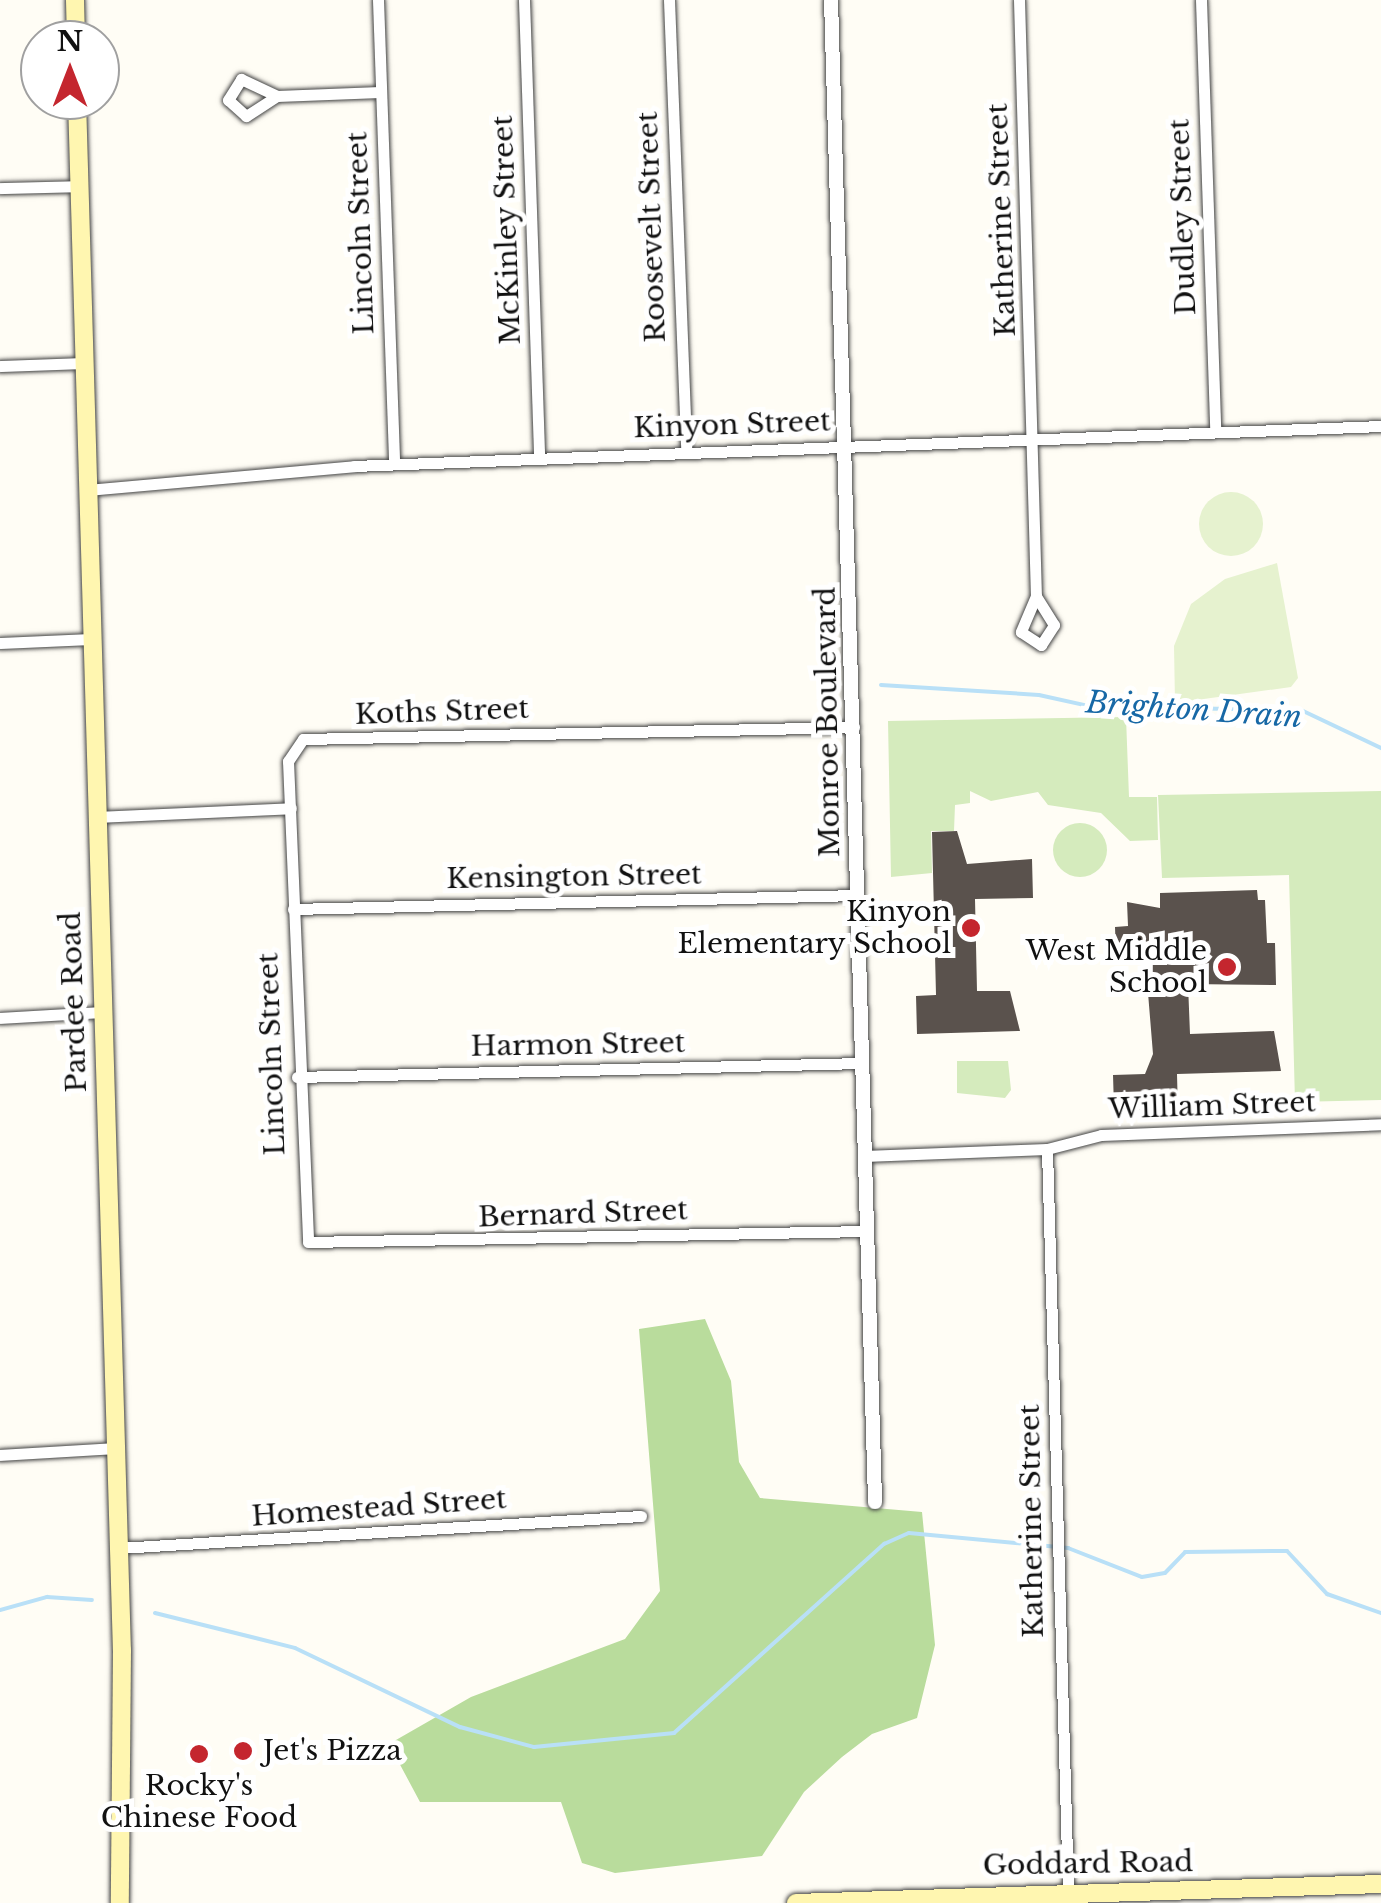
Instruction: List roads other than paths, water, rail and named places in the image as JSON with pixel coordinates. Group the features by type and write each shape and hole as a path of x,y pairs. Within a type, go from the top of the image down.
{"main road":[{"name":"Pardee Road","path":"78,120 119,1548 120,1903"},
{"name":"Goddard Road","path":"796,1903 1098,1897 1381,1884"}],"street":[{"name":"Lincoln Street","path":"378,0 394,464"},
{"name":"McKinley Street","path":"524,0 540,458"},
{"name":"Roosevelt Street","path":"668,0 686,452"},
{"name":"Monroe Boulevard","path":"831,0 875,1502"},
{"name":"Katherine Street","path":"1019,0 1036,596"},
{"name":"Dudley Street","path":"1201,0 1215,432"},
{"path":"277,96 380,92"},
{"path":"0,188 80,186"},
{"path":"0,366 85,363"},
{"name":"Kinyon Street","path":"87,490 394,464 1381,426"},
{"path":"0,644 91,639"},
{"name":"Koths Street","path":"291,808 288,755 303,739 854,727"},
{"name":"Lincoln Street","path":"291,808 304,1238"},
{"path":"96,817 291,808"},
{"name":"Kensington Street","path":"293,909 857,896"},
{"path":"0,1018 101,1012"},
{"name":"Harmon Street","path":"297,1077 861,1063"},
{"name":"William Street","path":"1047,1148 1101,1135 1381,1124"},
{"path":"864,1156 1047,1148"},
{"name":"Katherine Street","path":"1047,1148 1058,1533 1061,1896"},
{"name":"Bernard Street","path":"304,1238 323,1246 865,1231"},
{"path":"0,1455 115,1448"},
{"name":"Homestead Street","path":"119,1548 641,1516"}],"waterway":[{"name":"Brighton Drain","path":"881,685 1039,695 1093,707 1301,710 1381,748"},
{"path":"155,1613 295,1648 460,1727 534,1747 674,1733 884,1544 909,1533 1068,1548 1142,1577 1165,1573 1185,1552 1287,1551 1327,1594 1381,1613"},
{"path":"0,1610 47,1597 92,1600"}],"place":[{"name":"Kinyon Elementary School","path":"971,928"},
{"name":"West Middle School","path":"1227,967"},
{"name":"Jet's Pizza","path":"243,1751"},
{"name":"Rocky's Chinese Food","path":"199,1754"}]}
